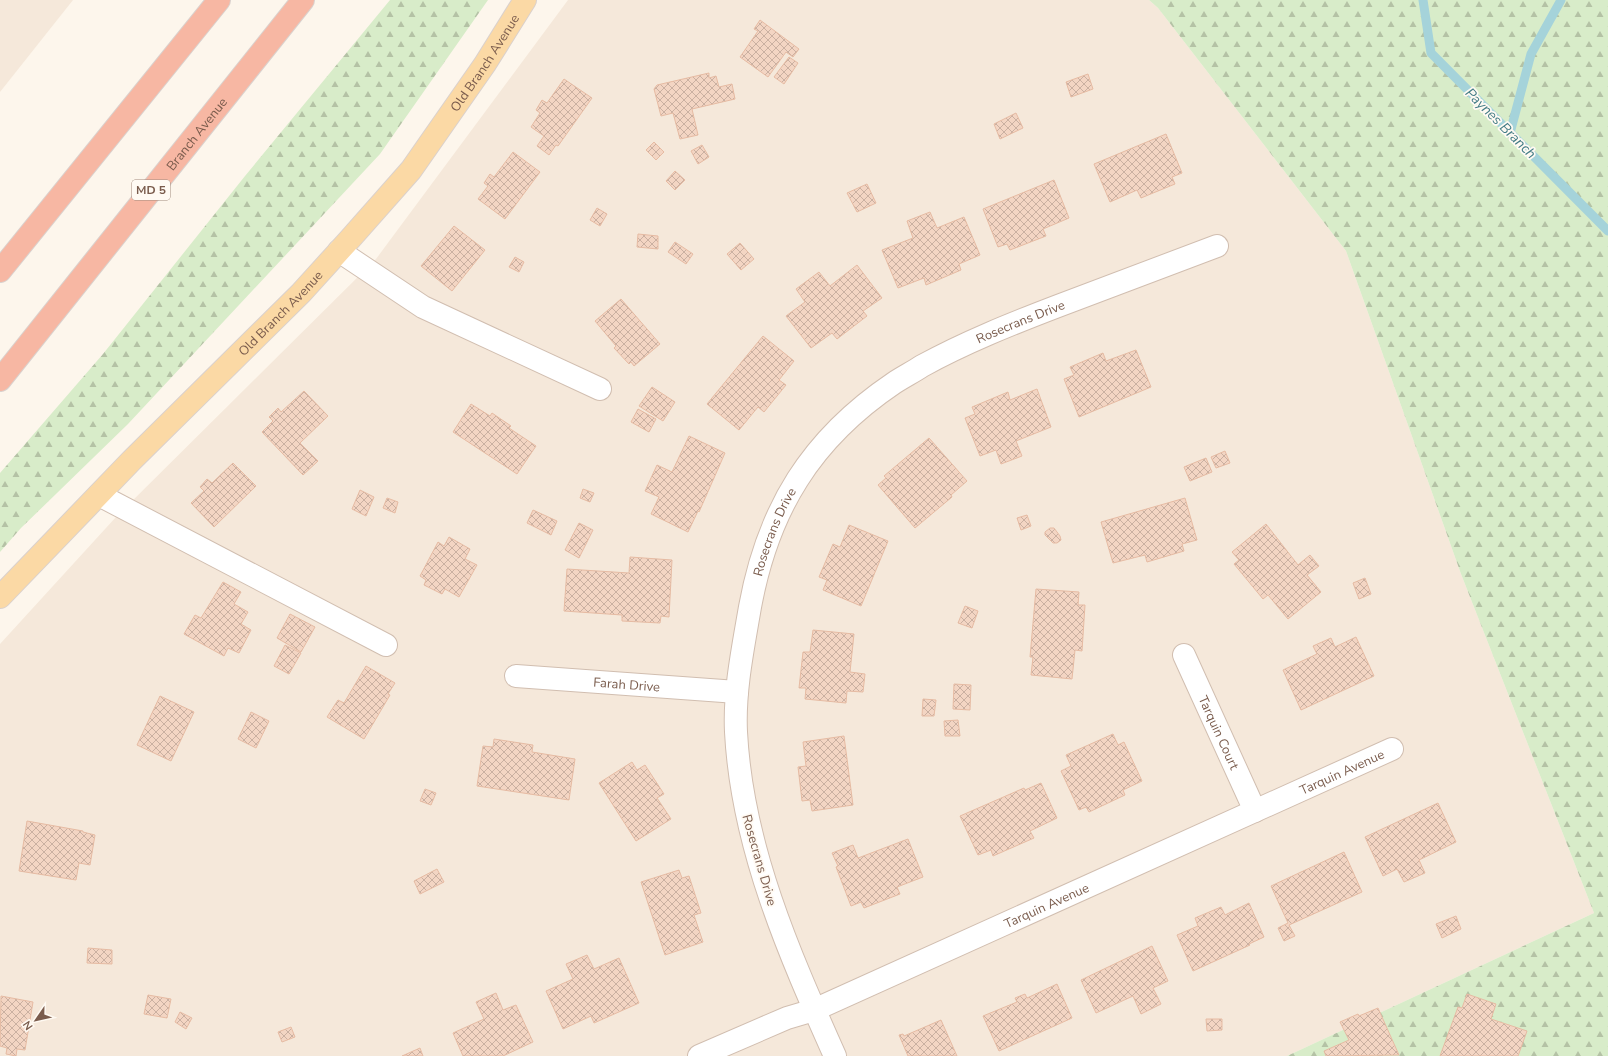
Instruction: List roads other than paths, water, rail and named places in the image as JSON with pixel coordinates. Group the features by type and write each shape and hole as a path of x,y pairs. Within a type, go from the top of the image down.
{"highway":[{"path":"0,271 219,0"},
{"name":"Branch Avenue","path":"0,380 302,0"}],"main road":[{"name":"Old Branch Avenue","path":"0,597 99,495 301,293 339,251 410,170 485,64 525,0"}],"street":[{"name":"Rosecrans Drive","path":"835,1056 814,1010 769,899 752,834 738,760 736,730 737,692 752,600 759,565 782,505 796,480 812,458 842,425 895,382 939,357 974,340 1217,246"},
{"path":"339,251 423,307 600,389"},
{"path":"99,495 386,645"},
{"name":"Tarquin Court","path":"1184,655 1255,811"},
{"name":"Farah Drive","path":"516,676 737,692"},
{"name":"Tarquin Avenue","path":"699,1056 788,1018 814,1010 1392,749"}],"waterway":[{"name":"Paynes Branch","path":"1423,0 1431,53 1608,231"},
{"path":"1510,133 1531,54 1561,0"}]}
